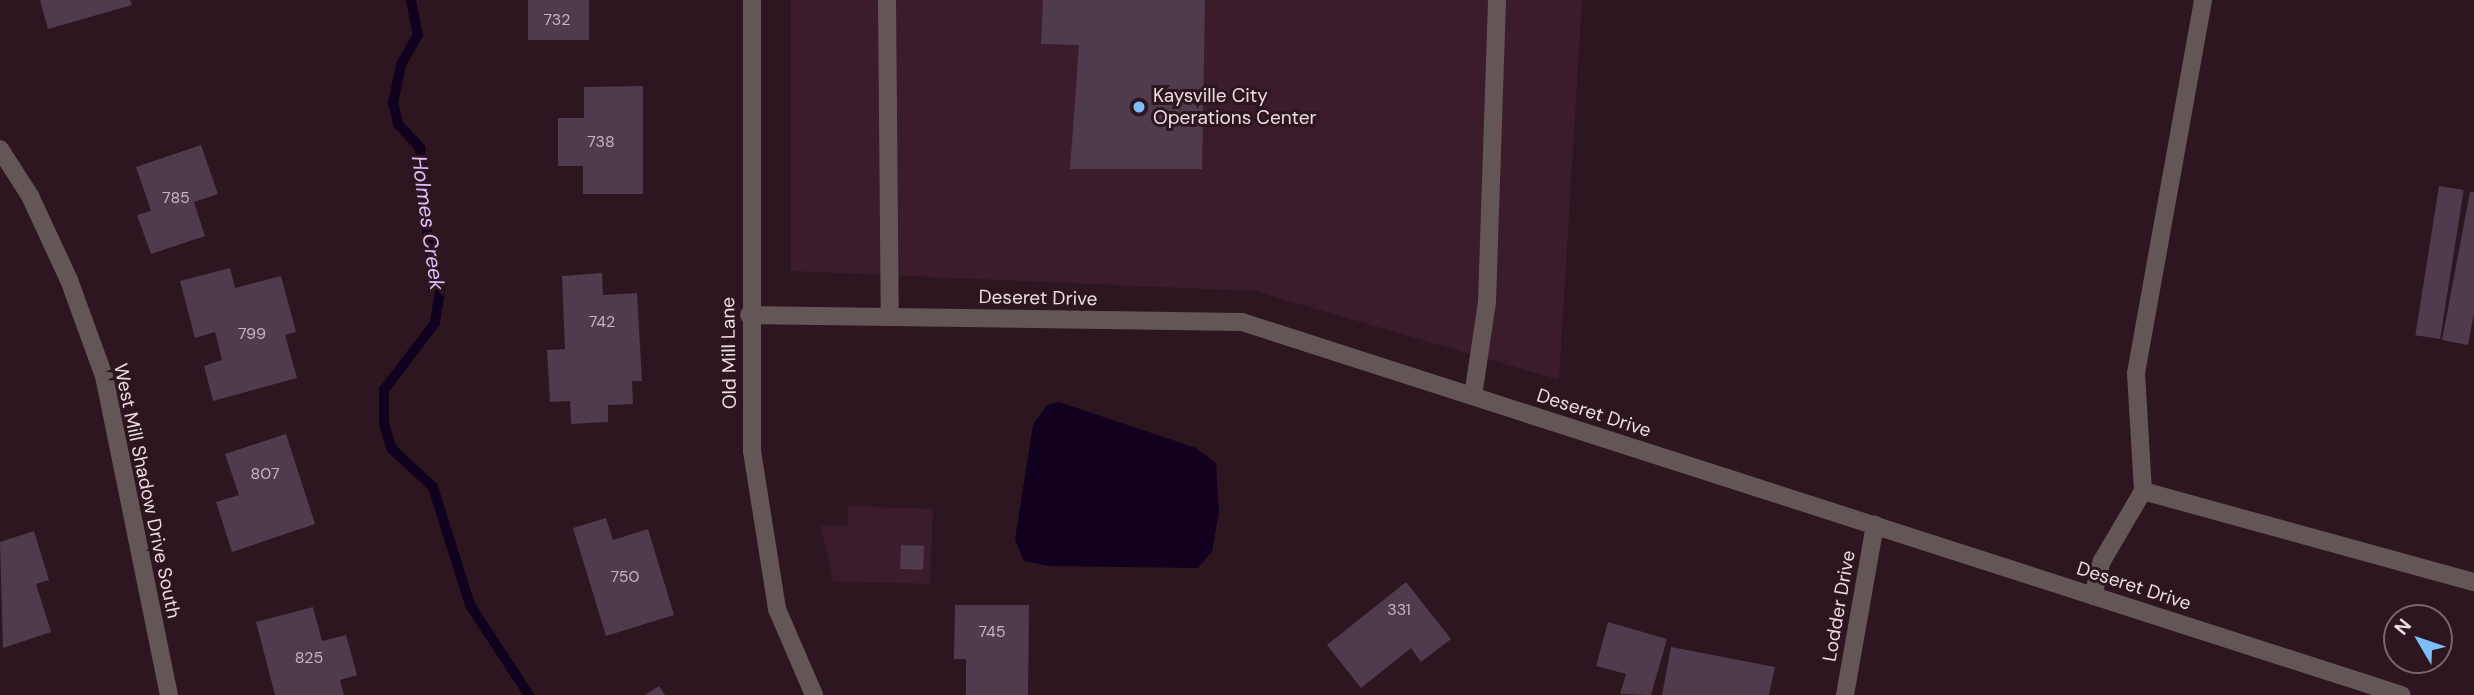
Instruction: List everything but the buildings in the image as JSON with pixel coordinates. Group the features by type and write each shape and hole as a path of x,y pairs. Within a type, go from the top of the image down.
{"street":[{"name":"Old Mill Lane","path":"752,0 749,315 752,451 777,609 814,695"},
{"path":"887,0 890,317"},
{"path":"1473,396 1487,302 1497,0"},
{"path":"2093,596 2102,561 2143,491 2136,373 2203,0"},
{"name":"West Mill Shadow Drive South","path":"0,149 30,196 64,268 104,376 169,695"},
{"name":"Deseret Drive","path":"749,315 1242,322 2402,695"},
{"path":"2143,491 2474,582"},
{"name":"Lodder Drive","path":"1845,695 1875,525"}],"shaded area":[{"path":"791,0 1582,0 1559,380 1255,291 791,271"},
{"path":"1059,402 1196,448 1216,463 1219,512 1212,552 1198,568 1049,566 1024,561 1015,540 1033,425 1047,405"},
{"path":"848,506 933,509 930,584 833,581 821,526 848,525"}],"waterway":[{"name":"Holmes Creek","path":"411,0 418,35 401,65 393,102 398,124 420,148 428,243 440,291 435,323 384,390 384,423 391,448 433,487 470,605 529,695"}],"place":[{"name":"Kaysville City Operations Center","path":"1139,107"}]}
